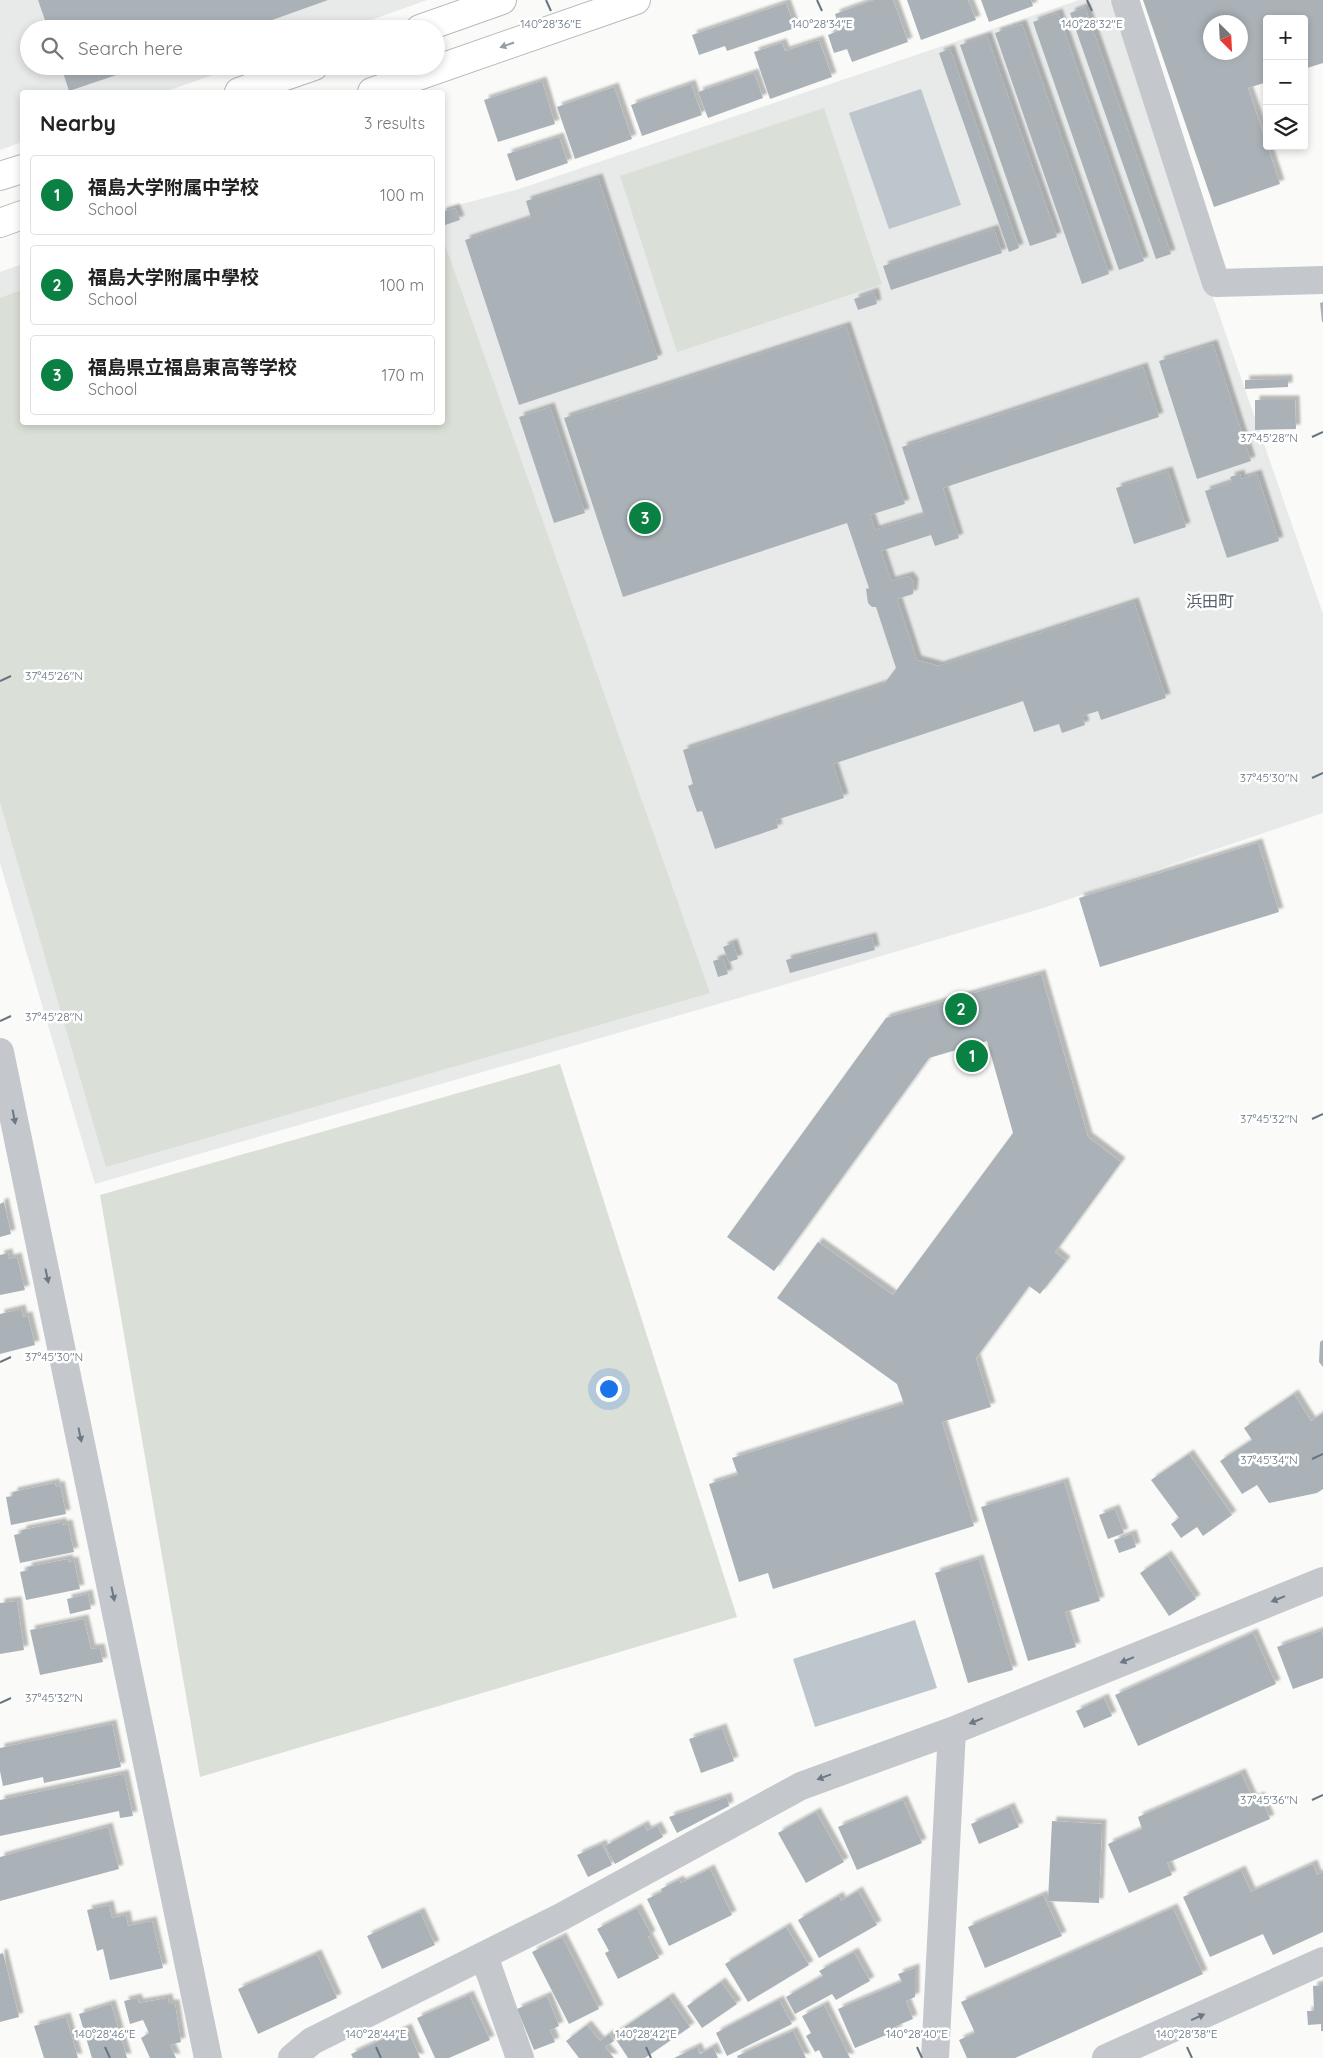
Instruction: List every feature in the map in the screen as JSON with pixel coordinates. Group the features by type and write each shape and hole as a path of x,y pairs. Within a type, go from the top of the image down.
{"highway":[{"path":"445,20 502,0"},
{"path":"445,67 636,0"},
{"path":"245,90 288,75"},
{"path":"378,90 421,75"},
{"path":"0,176 20,169"},
{"path":"0,223 20,216"}],"street":[{"path":"1124,0 1216,283 1323,280"},
{"path":"0,1052 208,2058"},
{"path":"292,2058 312,2041 561,1917 801,1786 952,1731 1323,1581"},
{"path":"935,2058 952,1731"},
{"path":"484,1956 520,2058"},
{"path":"1106,2058 1323,1961"}],"shaded area":[{"path":"0,0 427,0 371,20 20,20 20,75 213,75 170,90 20,90 20,143 0,150"},
{"path":"1079,0 1110,0 1323,614 1323,813 1043,908 95,1184 0,863 0,272 20,265 20,425 445,425 445,208 519,189"},
{"path":"921,89 961,205 889,229 849,113"},
{"path":"824,108 882,284 677,352 620,176"},
{"path":"445,245 710,993 106,1167 0,802 0,298 20,291 20,425 445,425"},
{"path":"560,1064 737,1617 200,1777 100,1195"},
{"path":"915,1620 937,1688 815,1727 793,1659"}],"building":[{"path":"38,0 328,0 272,20 45,20"},
{"path":"874,0 893,0 908,42 852,62 847,49 834,53 828,35 840,30 835,14"},
{"path":"907,0 968,0 976,20 921,40"},
{"path":"981,0 1031,0 1033,6 989,22"},
{"path":"1143,0 1323,0 1323,63 1308,68 1308,15 1263,15 1263,83 1248,88 1263,133 1263,150 1269,150 1280,184 1214,207"},
{"path":"786,3 795,28 727,51 725,46 699,55 692,35"},
{"path":"1085,7 1171,254 1156,259 1070,13"},
{"path":"1058,13 1144,261 1119,270 1033,22"},
{"path":"1022,24 1109,274 1082,284 995,33"},
{"path":"987,36 1057,237 1030,246 960,45"},
{"path":"819,40 832,77 770,99 754,52 782,43 785,51"},
{"path":"950,49 1019,248 1009,252 939,53"},
{"path":"754,73 763,98 708,118 698,92"},
{"path":"64,75 116,75 72,90 69,90"},
{"path":"542,81 555,124 498,142 484,100"},
{"path":"691,84 702,115 642,136 631,105"},
{"path":"614,87 632,139 575,159 557,107"},
{"path":"559,137 568,163 516,181 507,154"},
{"path":"598,178 658,359 519,405 465,240 531,218 526,201"},
{"path":"455,208 460,220 445,225 445,211"},
{"path":"994,229 1002,253 891,290 883,266"},
{"path":"874,292 877,304 858,310 854,299"},
{"path":"1323,302 1323,322 1322,322 1320,303"},
{"path":"846,326 905,504 870,515 875,530 924,515 902,447 1143,367 1159,417 943,488 959,538 935,546 931,535 881,551 891,581 909,576 914,583 913,594 897,599 917,660 939,666 1134,602 1166,698 1101,720 1098,711 1082,716 1085,725 1062,733 1059,724 1034,732 1023,701 833,764 844,798 776,820 778,828 715,849 702,811 697,812 688,786 693,784 683,750 884,684 896,668 876,607 872,607 868,603 866,589 869,588 847,523 623,597 564,418"},
{"path":"1213,344 1251,461 1197,479 1159,361"},
{"path":"1288,379 1288,387 1245,389 1245,380"},
{"path":"1255,400 1295,400 1296,429 1255,430"},
{"path":"550,407 585,513 554,523 519,417"},
{"path":"1168,471 1186,527 1134,544 1116,488"},
{"path":"1240,474 1241,479 1257,474 1279,541 1227,558 1205,491 1232,482 1230,477"},
{"path":"1258,843 1279,912 1100,967 1079,898"},
{"path":"872,937 875,950 790,973 786,960"},
{"path":"733,943 738,959 729,962 723,947"},
{"path":"723,958 728,974 718,977 713,961"},
{"path":"1041,974 1088,1137 1121,1162 1055,1252 1066,1261 1040,1294 1029,1286 976,1358 991,1407 942,1422 974,1526 773,1589 768,1573 739,1582 709,1484 738,1475 732,1458 904,1404 897,1384 777,1298 818,1242 893,1295 1013,1133 987,1041 929,1058 774,1271 727,1237 886,1018"},
{"path":"4,1202 11,1234 0,1237 0,1204"},
{"path":"8,1253 9,1259 17,1257 25,1290 0,1295 0,1255"},
{"path":"21,1309 23,1317 28,1316 35,1345 0,1354 0,1314"},
{"path":"1323,1340 1323,1367 1319,1362 1320,1342"},
{"path":"1294,1394 1311,1421 1323,1413 1323,1489 1317,1493 1269,1503 1257,1485 1242,1494 1220,1461 1252,1440 1244,1428"},
{"path":"1189,1454 1232,1515 1203,1536 1197,1527 1181,1538 1171,1524 1179,1518 1151,1480"},
{"path":"1064,1482 1100,1601 1065,1612 1076,1647 1028,1661 981,1507"},
{"path":"55,1483 56,1487 60,1485 66,1514 11,1525 6,1497 13,1496 13,1492"},
{"path":"1115,1509 1124,1533 1108,1539 1099,1515"},
{"path":"62,1522 62,1525 68,1524 74,1552 20,1563 14,1535 22,1533 22,1530"},
{"path":"1132,1534 1136,1547 1119,1553 1114,1540"},
{"path":"1167,1555 1196,1599 1169,1616 1140,1573"},
{"path":"68,1559 69,1562 74,1561 80,1589 26,1600 20,1572 28,1570 27,1567"},
{"path":"979,1559 1013,1670 968,1683 935,1573"},
{"path":"88,1594 91,1609 70,1614 67,1599"},
{"path":"17,1601 24,1650 0,1654 0,1603"},
{"path":"84,1619 91,1649 100,1648 103,1662 40,1675 30,1630"},
{"path":"1321,1631 1323,1636 1323,1678 1293,1689 1277,1647"},
{"path":"1253,1633 1276,1684 1138,1746 1115,1695"},
{"path":"1104,1698 1112,1716 1084,1728 1076,1711"},
{"path":"112,1724 121,1767 44,1783 43,1777 3,1786 0,1771 0,1748"},
{"path":"722,1728 734,1761 701,1773 689,1739"},
{"path":"1241,1773 1253,1799 1260,1796 1270,1819 1167,1863 1172,1875 1129,1893 1108,1844 1142,1829 1138,1817"},
{"path":"124,1774 133,1816 120,1818 119,1811 0,1836 0,1800"},
{"path":"727,1797 729,1806 677,1833 669,1817"},
{"path":"903,1800 922,1843 857,1870 838,1827"},
{"path":"1010,1807 1019,1827 979,1844 971,1824"},
{"path":"816,1812 844,1862 806,1883 778,1833"},
{"path":"1052,1821 1102,1824 1099,1903 1048,1901"},
{"path":"644,1825 647,1831 657,1826 663,1837 615,1864 605,1846"},
{"path":"108,1827 119,1869 0,1901 0,1857"},
{"path":"602,1844 612,1865 588,1877 577,1855"},
{"path":"1313,1864 1317,1875 1323,1872 1323,1932 1273,1955 1263,1934 1210,1957 1183,1897 1241,1870 1251,1892"},
{"path":"710,1869 732,1915 669,1946 647,1899 662,1892 661,1889 679,1880 681,1883"},
{"path":"858,1891 877,1925 819,1958 798,1920 839,1896 841,1901"},
{"path":"1043,1895 1062,1936 985,1968 968,1927"},
{"path":"109,1905 112,1918 126,1915 128,1926 152,1921 163,1968 110,1980 103,1949 97,1951 87,1910"},
{"path":"637,1908 651,1935 648,1937 659,1958 618,1979 605,1953 609,1951 597,1929"},
{"path":"1173,1908 1203,1974 1015,2058 967,2058 959,2040 975,2033 961,2002"},
{"path":"420,1912 435,1945 382,1969 367,1936"},
{"path":"786,1927 809,1965 748,2002 725,1964"},
{"path":"562,1937 599,2009 569,2024 532,1952"},
{"path":"854,1952 870,1981 836,2000 832,1994 795,2014 786,1997 823,1976 819,1971"},
{"path":"3,1953 19,2017 0,2022 0,1954"},
{"path":"317,1954 337,1998 258,2034 238,1989"},
{"path":"915,1968 915,1997 906,2001 913,2019 896,2026 898,2030 855,2048 838,2009 902,1982 898,1974"},
{"path":"721,1982 737,2004 702,2028 687,2006"},
{"path":"1323,1985 1323,2031 1321,2031 1321,2024 1308,2025 1307,2011 1314,2011 1313,1986"},
{"path":"469,1995 490,2040 449,2058 435,2058 417,2018"},
{"path":"547,1996 559,2026 550,2030 555,2042 534,2050 517,2009"},
{"path":"669,1997 690,2027 645,2058 628,2058 613,2035"},
{"path":"137,1998 139,2003 168,1998 169,2004 175,2004 181,2042 170,2045 176,2058 150,2058 141,2038 149,2033 143,2020 130,2024 124,2001"},
{"path":"779,2000 792,2024 727,2056 716,2033"},
{"path":"111,2004 127,2058 92,2058 79,2014"},
{"path":"824,2005 850,2058 823,2058 819,2050 815,2052 806,2036 811,2033 802,2016"},
{"path":"66,2017 78,2058 44,2058 34,2026"},
{"path":"587,2025 600,2041 609,2034 614,2041 605,2047 614,2058 579,2058 566,2041"},
{"path":"407,2028 420,2058 353,2058 351,2054"},
{"path":"793,2031 806,2058 738,2058 737,2056"},
{"path":"697,2047 700,2054 713,2047 718,2058 674,2058"}],"place":[{"name":"福島県立福島東高等学校","path":"645,518"},
{"name":"福島大学附属中學校","path":"961,1009"},
{"name":"福島大学附属中学校","path":"972,1056"}],"district":[{"name":"浜田町","path":"1210,601"}]}
